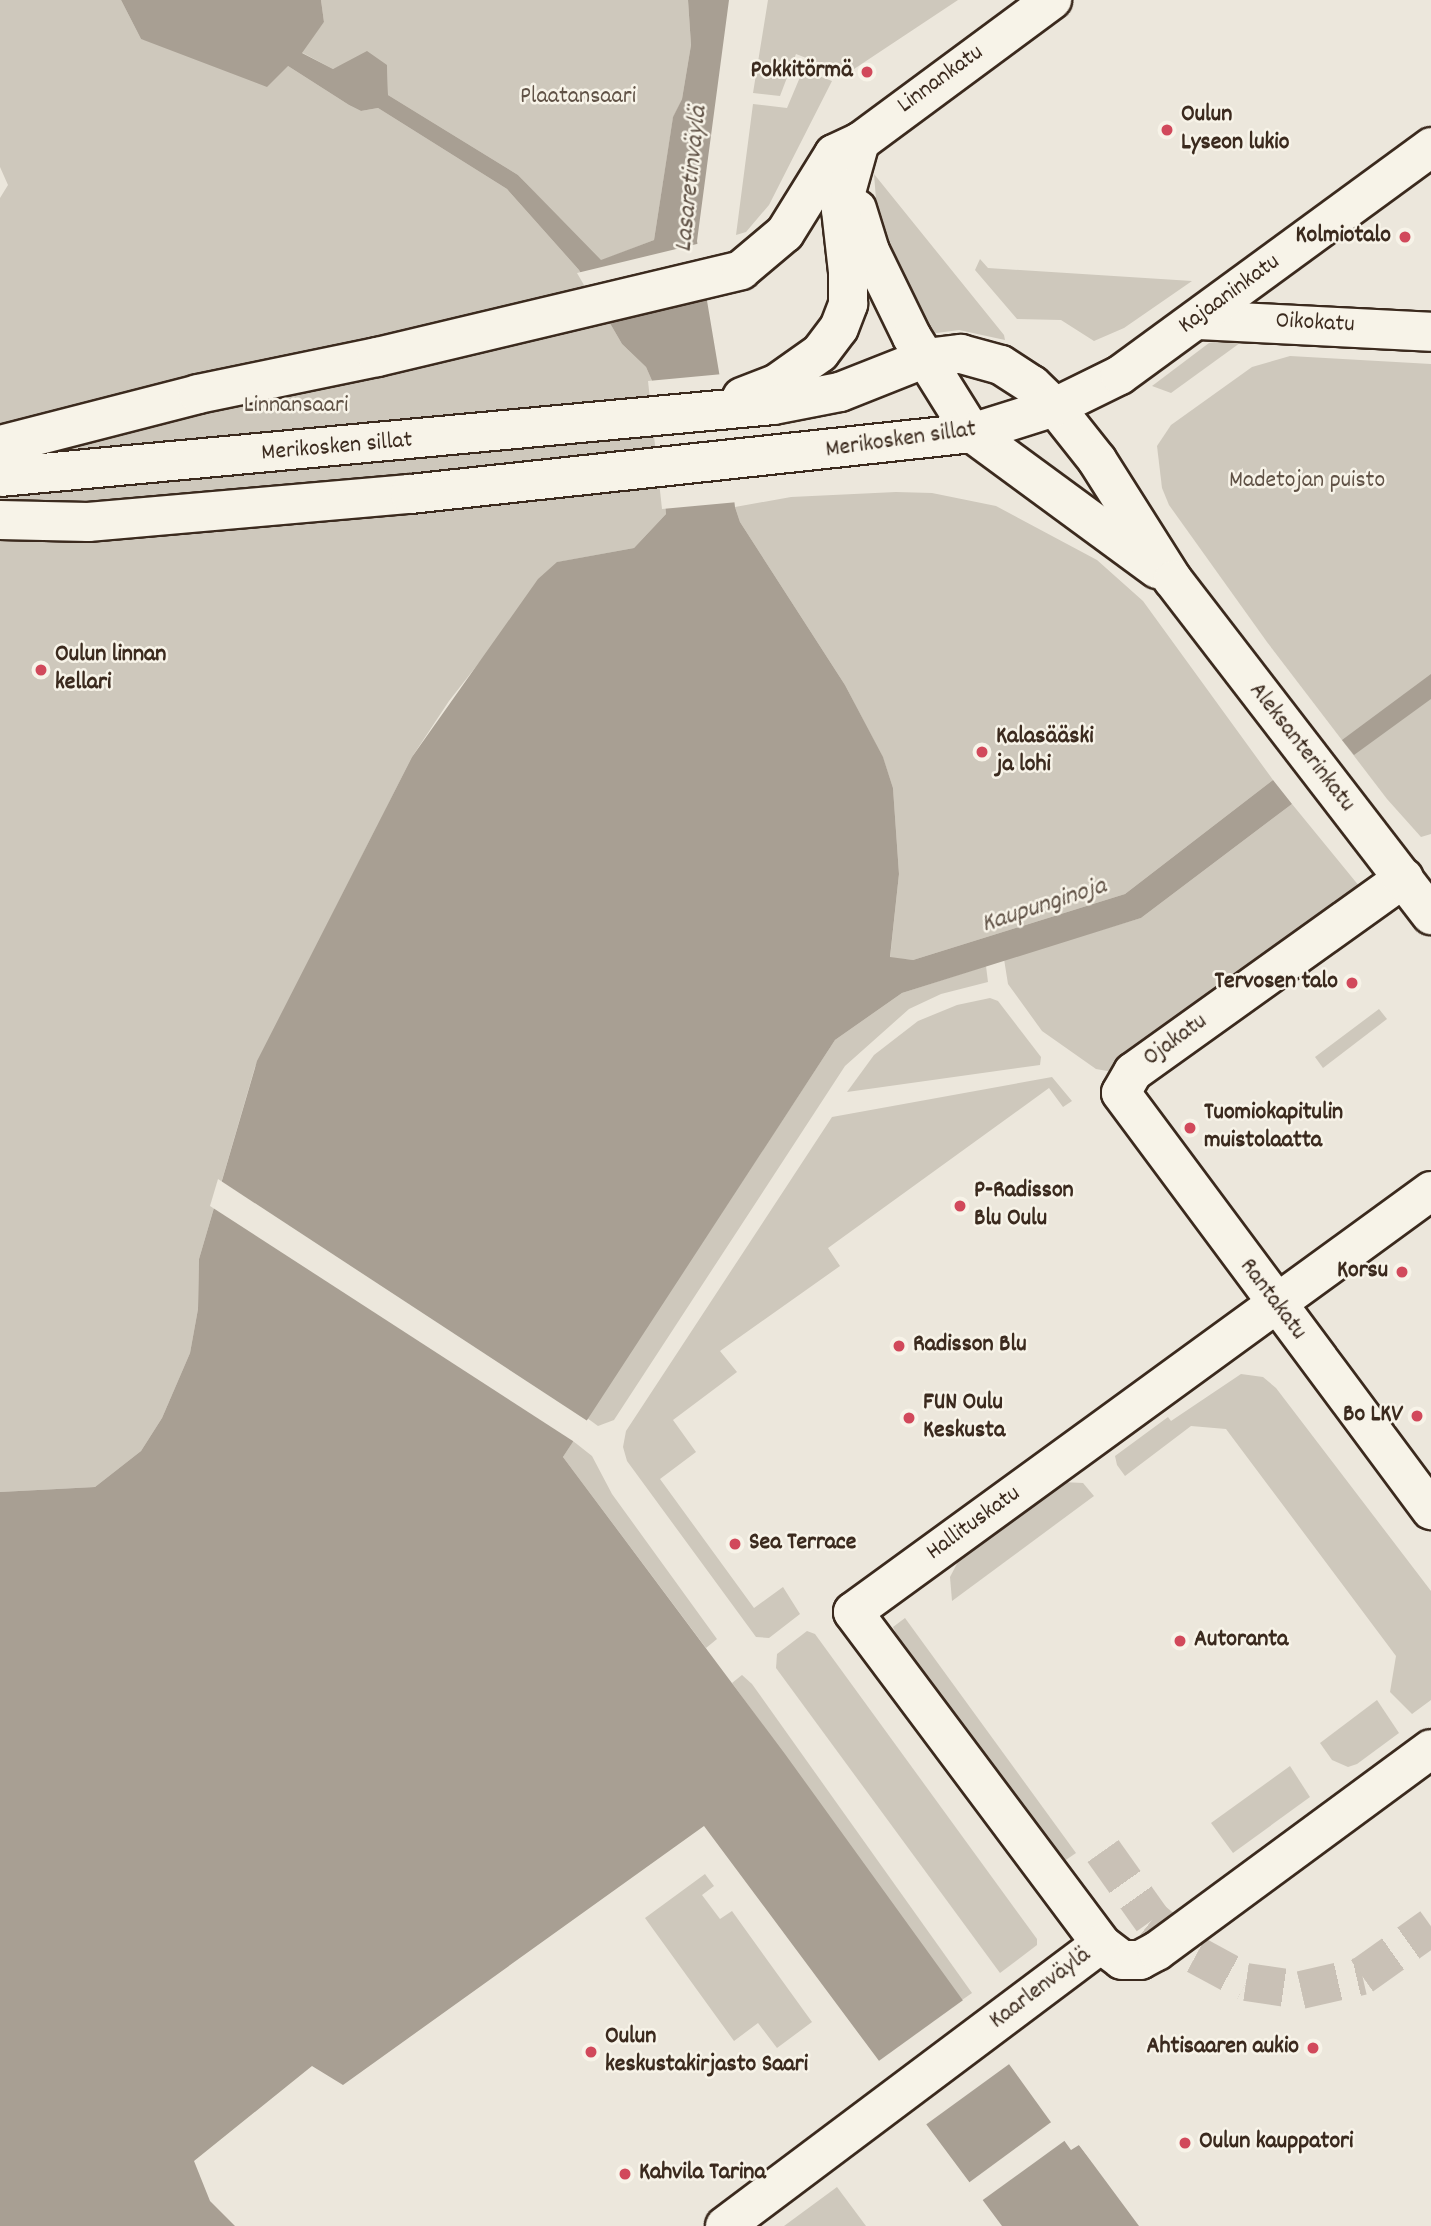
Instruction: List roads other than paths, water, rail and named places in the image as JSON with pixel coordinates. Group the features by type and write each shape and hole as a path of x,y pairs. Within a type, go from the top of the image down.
{"main road":[{"name":"Linnankatu","path":"0,445 198,394 377,357 741,270 785,233 834,154 855,160 1052,0"},
{"name":"Kajaaninkatu","path":"1055,407 1120,374 1198,320 1431,147"},
{"path":"855,160 870,251 926,358 972,433"},
{"path":"774,394 820,353 839,328 848,304 841,210 855,160"},
{"name":"Oikokatu","path":"1198,320 1290,321 1431,332"},
{"name":"Merikosken sillat","path":"0,477 705,412 774,394 840,392 926,358 961,354 1001,366 1032,385 1055,407 972,433 783,456 88,522 0,520"},
{"name":"Aleksanterinkatu","path":"1055,407 1097,460 1173,580 1431,915"},
{"name":"Aleksanterinkatu","path":"972,433 1173,580"},
{"name":"Ojakatu","path":"1122,1085 1133,1072 1404,878"},
{"name":"Rantakatu","path":"1122,1085 1125,1102 1431,1510"},
{"name":"Hallituskatu","path":"1101,1944 853,1612 1431,1192"},
{"name":"Kaarlenväylä","path":"725,2226 1101,1944 1122,1960 1140,1960 1157,1951 1431,1749"}],"water":[{"name":"Lasaretinväylä","path":"121,0 321,0 324,22 302,53 333,69 367,51 387,65 388,95 518,175 601,260 654,240 673,117 682,99 691,45 688,0 729,0 697,241 720,378 735,507 740,522 845,685 883,757 893,788 899,874 890,957 913,960 1125,894 1273,780 1292,804 1141,918 902,993 835,1040 563,1457 785,1754 1071,2150 1079,2145 1139,2226 1002,2226 704,1826 343,2085 312,2066 194,2161 210,2201 235,2226 0,2226 0,1492 95,1487 141,1451 162,1418 190,1353 198,1309 199,1259 257,1061 412,757 538,579 557,562 634,548 666,514 653,383 646,367 622,344 579,270 507,189 378,108 361,111 288,66 267,87 141,39"},
{"path":"1431,674 1431,699 1354,755 1342,740"}],"tunnel":[{"path":"1103,1851 1152,1920 1196,1955 1246,1982 1301,1990 1362,1976 1431,1927"}],"place":[{"name":"Pokkitörmä","path":"867,72"},
{"name":"Oulun Lyseon lukio","path":"1167,130"},
{"name":"Kolmiotalo","path":"1405,237"},
{"name":"Oulun linnan kellari","path":"41,670"},
{"name":"Kalasääski ja lohi","path":"982,752"},
{"name":"Tervosen talo","path":"1352,983"},
{"name":"Tuomiokapitulin muistolaatta","path":"1190,1128"},
{"name":"P-Radisson Blu Oulu","path":"960,1206"},
{"name":"Korsu","path":"1402,1272"},
{"name":"Radisson Blu","path":"899,1346"},
{"name":"Bo LKV","path":"1417,1416"},
{"name":"FUN Oulu Keskusta","path":"909,1418"},
{"name":"Sea Terrace","path":"735,1544"},
{"name":"Autoranta","path":"1180,1641"},
{"name":"Ahtisaaren aukio","path":"1313,2048"},
{"name":"Oulun keskustakirjasto Saari","path":"591,2052"},
{"name":"Oulun kauppatori","path":"1185,2143"},
{"name":"Kahvila Tarina","path":"625,2174"}],"park label":[{"name":"Plaatansaari","path":"578,98"},
{"name":"Linnansaari","path":"296,407"},
{"name":"Madetojan puisto","path":"1307,482"}],"water label":[{"name":"Kaupunginoja","path":"1044,906"}]}
